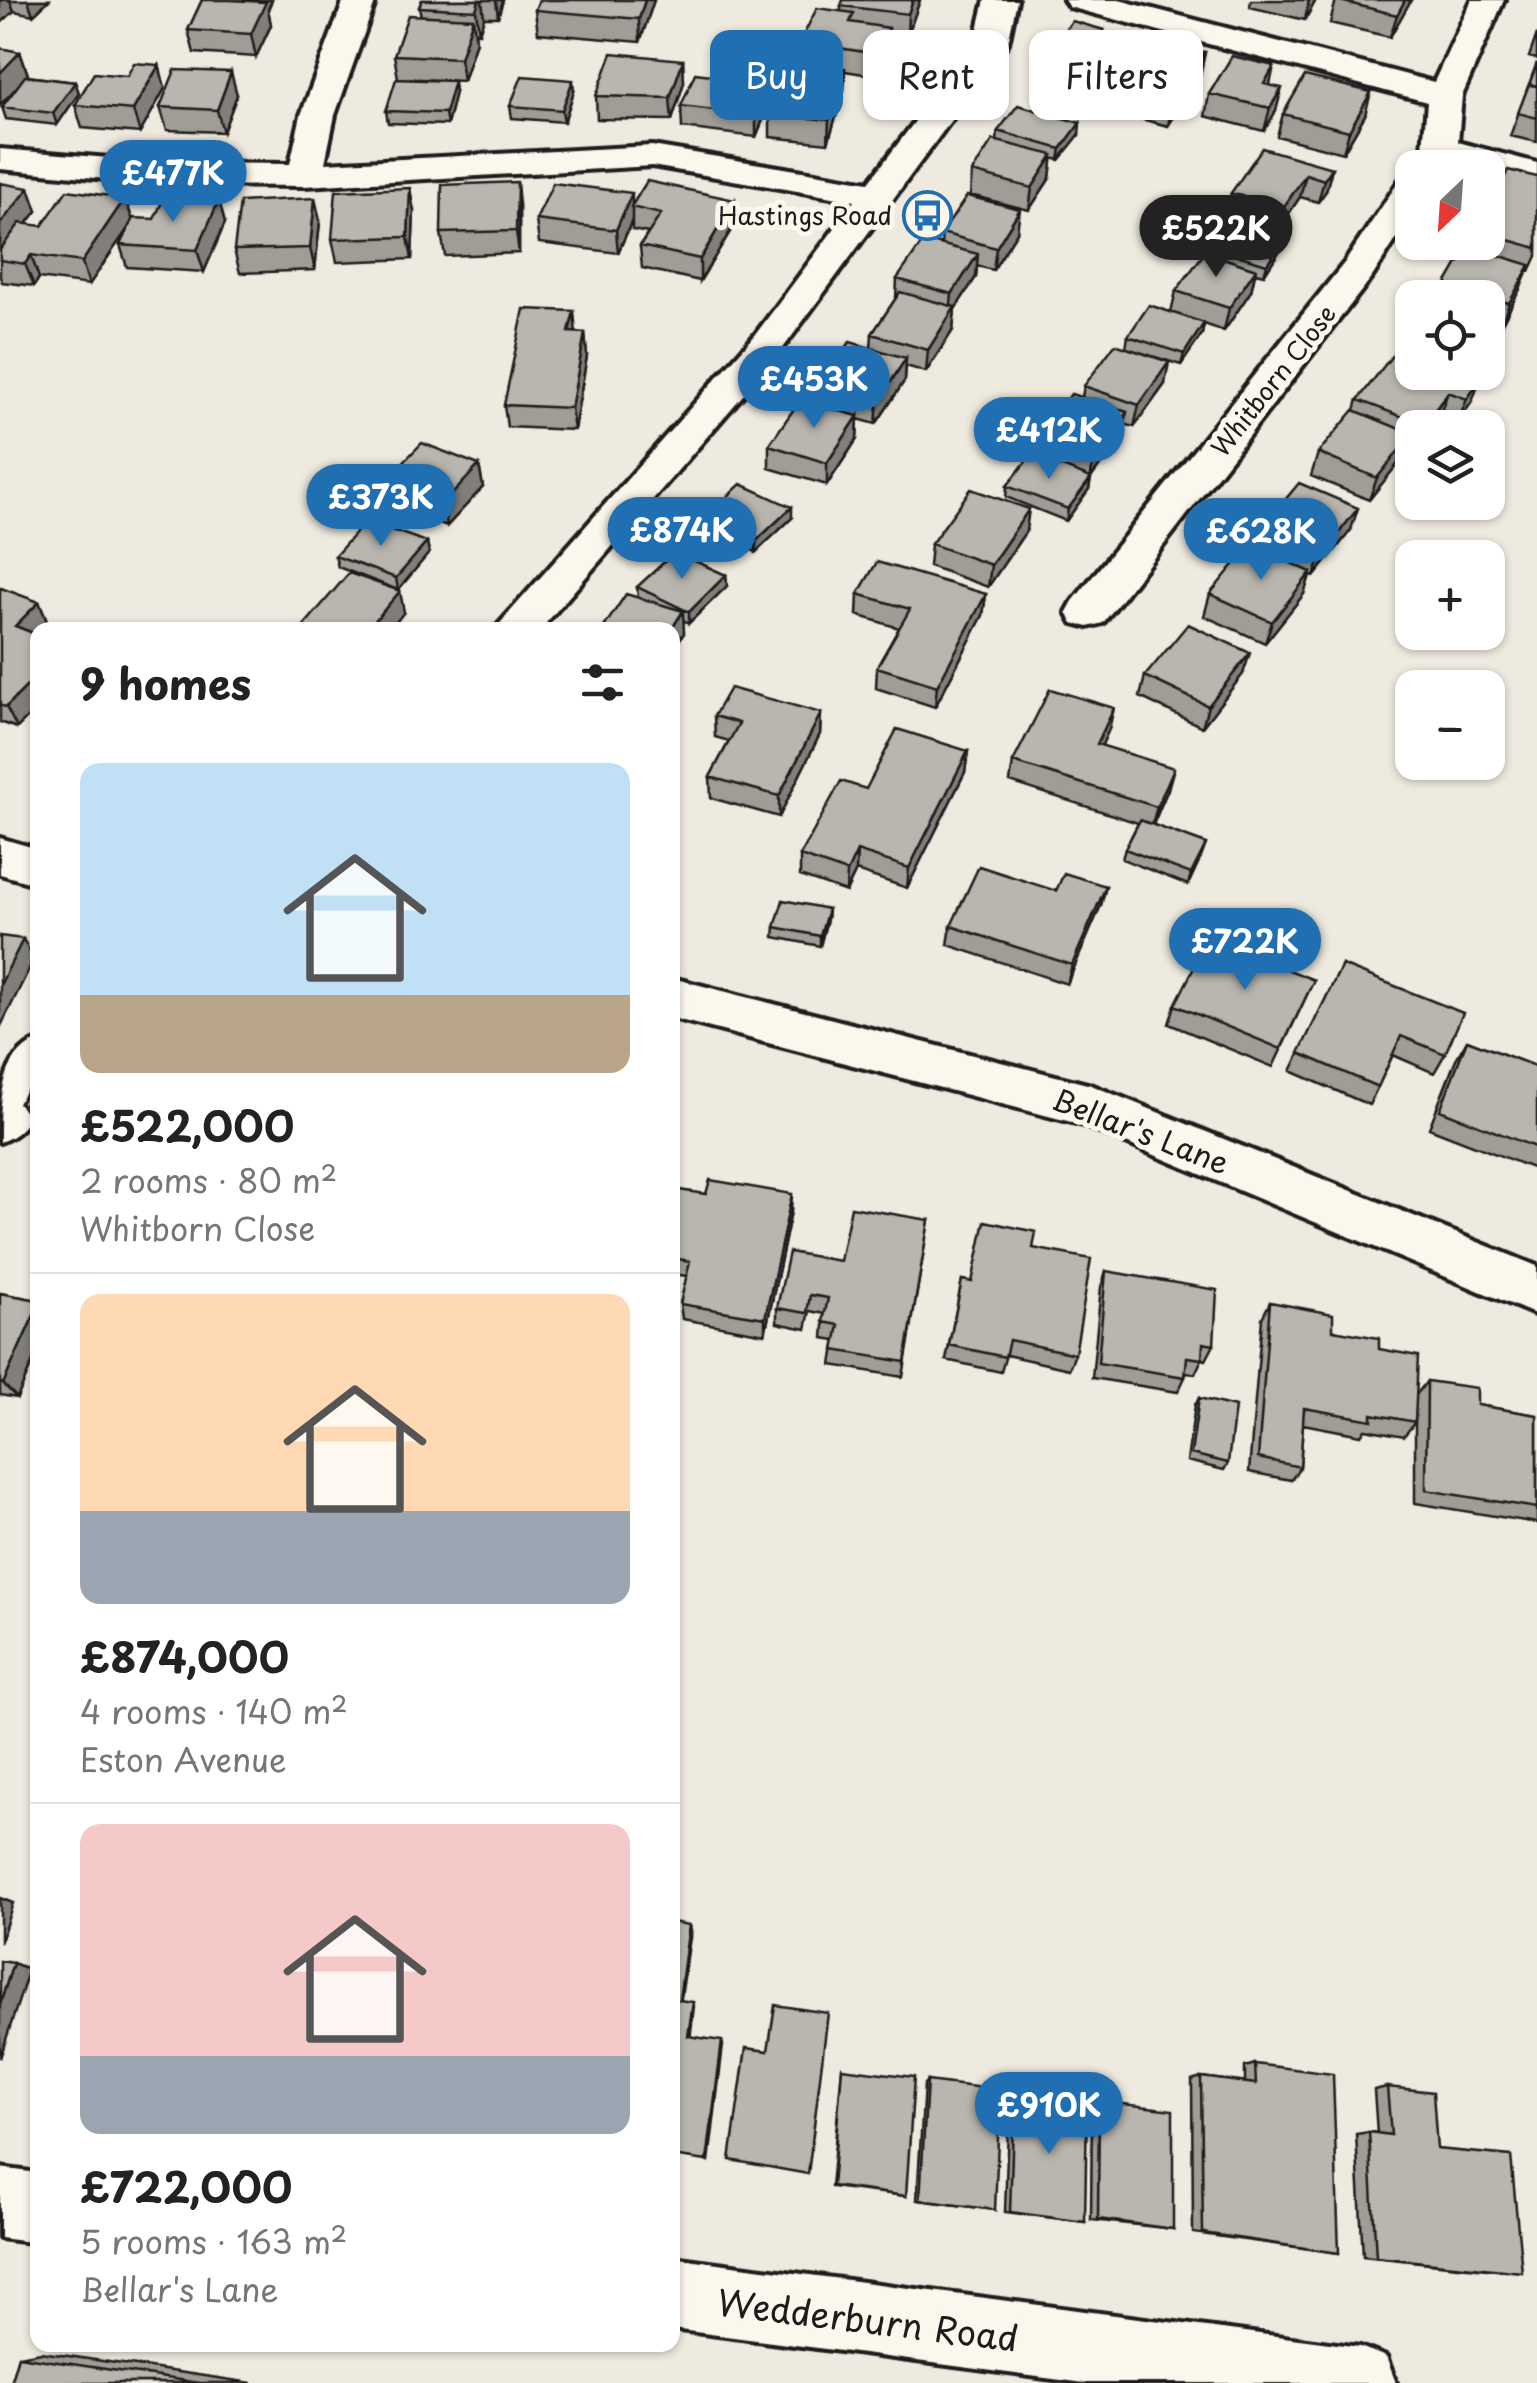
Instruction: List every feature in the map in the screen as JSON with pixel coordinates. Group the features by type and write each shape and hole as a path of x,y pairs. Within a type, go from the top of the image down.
{"street":[{"path":"306,174 318,115 360,0"},
{"path":"522,622 768,343 991,43 1000,0"},
{"path":"1080,0 1330,62 1445,96"},
{"path":"1435,150 1445,96 1488,0"},
{"path":"0,158 170,174 306,174 652,156 881,194"},
{"path":"1505,169 1537,174"},
{"name":"Whitborn Close","path":"1088,612 1348,284 1395,214"},
{"path":"0,856 30,864"},
{"name":"Bellar's Lane","path":"680,1000 1091,1106 1537,1291"},
{"path":"0,1120 30,1073"},
{"path":"0,2203 30,2207"},
{"name":"Wedderburn Road","path":"680,2294 1360,2383"}],"building":[{"path":"202,0 266,2 251,34 188,30"},
{"path":"422,0 479,0 476,10 419,7"},
{"path":"539,0 645,0 639,19 535,10"},
{"path":"843,0 913,0 908,14 841,6"},
{"path":"1336,0 1405,0 1397,15"},
{"path":"817,8 854,13 850,22 889,28 863,30 863,52 843,49 843,30 806,30"},
{"path":"408,15 473,18 460,58 394,55"},
{"path":"1072,21 1104,30 1065,30"},
{"path":"0,48 20,52 0,73"},
{"path":"612,53 683,60 670,98 596,96"},
{"path":"1232,56 1274,66 1264,84 1282,88 1270,108 1209,94"},
{"path":"134,63 159,65 133,110 75,105 94,73 127,76"},
{"path":"1537,63 1537,86 1529,85"},
{"path":"175,70 231,72 217,110 160,107"},
{"path":"695,73 710,75 710,109 681,106"},
{"path":"25,76 75,82 53,113 2,107"},
{"path":"522,76 573,80 562,110 510,106"},
{"path":"1305,76 1371,92 1349,131 1283,114"},
{"path":"396,79 454,81 445,113 386,111"},
{"path":"1529,84 1537,86 1537,118 1518,113"},
{"path":"1018,105 1029,108 1029,120 1080,123 1061,149 998,131"},
{"path":"993,140 1053,155 1032,188 972,172"},
{"path":"1262,148 1332,168 1324,180 1306,174 1283,208 1231,193"},
{"path":"1508,170 1537,177 1537,248 1505,239"},
{"path":"647,181 735,200 700,259 640,246 661,214 631,207"},
{"path":"517,182 516,231 441,233 442,185"},
{"path":"0,183 29,188 0,224"},
{"path":"553,183 632,193 616,230 536,220"},
{"path":"410,188 408,237 332,239 336,191"},
{"path":"67,190 125,198 82,262 31,255 25,264 0,260 0,250 20,223 42,226"},
{"path":"165,196 219,200 197,250 120,245 133,218 154,219"},
{"path":"967,196 1020,209 996,248 942,233"},
{"path":"315,198 310,248 234,250 240,202"},
{"path":"1232,219 1285,235 1267,264 1213,248"},
{"path":"924,240 978,254 952,294 897,279"},
{"path":"1205,252 1256,269 1229,308 1176,291"},
{"path":"1505,257 1530,265 1509,303 1505,302 1505,280 1448,280 1460,260"},
{"path":"900,292 955,307 928,350 872,334"},
{"path":"1149,305 1204,323 1184,354 1128,336"},
{"path":"524,309 574,311 569,332 585,333 571,408 504,405"},
{"path":"850,342 906,358 878,402 821,385"},
{"path":"1115,344 1169,362 1139,405 1084,386"},
{"path":"1395,352 1395,390 1473,390 1467,399 1448,392 1435,410 1395,410 1395,414 1358,400"},
{"path":"1071,394 1127,412 1094,458 1039,438"},
{"path":"800,400 858,416 827,463 769,445"},
{"path":"1354,410 1395,427 1395,455 1377,478 1318,453"},
{"path":"422,443 479,465 443,504 384,482"},
{"path":"1031,455 1091,478 1068,509 1007,486"},
{"path":"1299,483 1358,508 1321,556 1261,529"},
{"path":"741,484 792,507 756,541 704,518"},
{"path":"971,489 1029,509 991,565 931,544"},
{"path":"366,521 427,542 396,578 335,556"},
{"path":"1250,545 1311,572 1272,622 1210,594"},
{"path":"675,552 726,575 689,612 637,587"},
{"path":"877,562 986,594 937,686 877,667 910,609 858,594"},
{"path":"349,573 400,591 374,622 307,622"},
{"path":"0,589 39,602 15,626 30,632 30,683 6,707 0,705"},
{"path":"626,594 683,611 676,622 607,622"},
{"path":"1188,624 1250,653 1208,706 1145,676"},
{"path":"730,688 821,713 779,796 710,777 739,723 714,716"},
{"path":"1050,689 1114,708 1097,744 1174,768 1157,807 1013,762"},
{"path":"897,729 968,751 909,868 857,851 847,872 800,856 841,781 866,789"},
{"path":"1140,820 1206,844 1191,874 1125,849"},
{"path":"979,866 1056,891 1064,873 1106,886 1072,965 951,926"},
{"path":"783,900 828,909 820,936 775,927"},
{"path":"0,936 23,939 0,985"},
{"path":"1209,938 1314,980 1281,1049 1175,1005"},
{"path":"1342,965 1463,1013 1445,1054 1401,1036 1378,1087 1299,1053"},
{"path":"1467,1040 1537,1067 1537,1148 1440,1110"},
{"path":"30,1086 30,1105 20,1103"},
{"path":"710,1180 792,1194 765,1318 680,1304 690,1261 680,1259 680,1190 706,1194"},
{"path":"851,1207 929,1220 905,1362 834,1350 839,1325 823,1322 828,1298 810,1295 807,1313 777,1308 789,1252 840,1261"},
{"path":"985,1221 1036,1232 1033,1248 1091,1259 1075,1354 1009,1340 1005,1357 949,1345 962,1280 972,1282"},
{"path":"1106,1271 1217,1290 1214,1345 1203,1343 1202,1359 1187,1357 1185,1377 1098,1363"},
{"path":"0,1293 30,1299 30,1324 3,1384"},
{"path":"1270,1302 1333,1314 1333,1330 1379,1338 1379,1349 1418,1356 1415,1422 1372,1414 1372,1420 1304,1408 1300,1467 1258,1458"},
{"path":"1427,1381 1477,1388 1477,1405 1537,1415 1537,1508 1426,1490"},
{"path":"1199,1398 1235,1407 1228,1463 1191,1454"},
{"path":"680,1923 689,1925 680,1992"},
{"path":"0,1961 13,1963 0,2004"},
{"path":"680,2000 693,2002 688,2036 722,2041 707,2161 680,2157"},
{"path":"775,2005 828,2013 808,2174 730,2160 746,2048 768,2051"},
{"path":"1255,2064 1333,2074 1339,2253 1203,2233 1201,2077 1256,2084"},
{"path":"842,2068 914,2077 906,2196 832,2186"},
{"path":"927,2081 1000,2090 995,2210 920,2200"},
{"path":"1387,2087 1433,2092 1437,2149 1511,2156 1522,2272 1376,2257 1369,2132 1391,2135"},
{"path":"1014,2092 1087,2102 1085,2222 1010,2212"},
{"path":"1099,2101 1173,2110 1173,2229 1098,2219"},
{"path":"18,2356 199,2383 10,2383"}],"place":[{"name":"Hastings Road","path":"927,215"}]}
